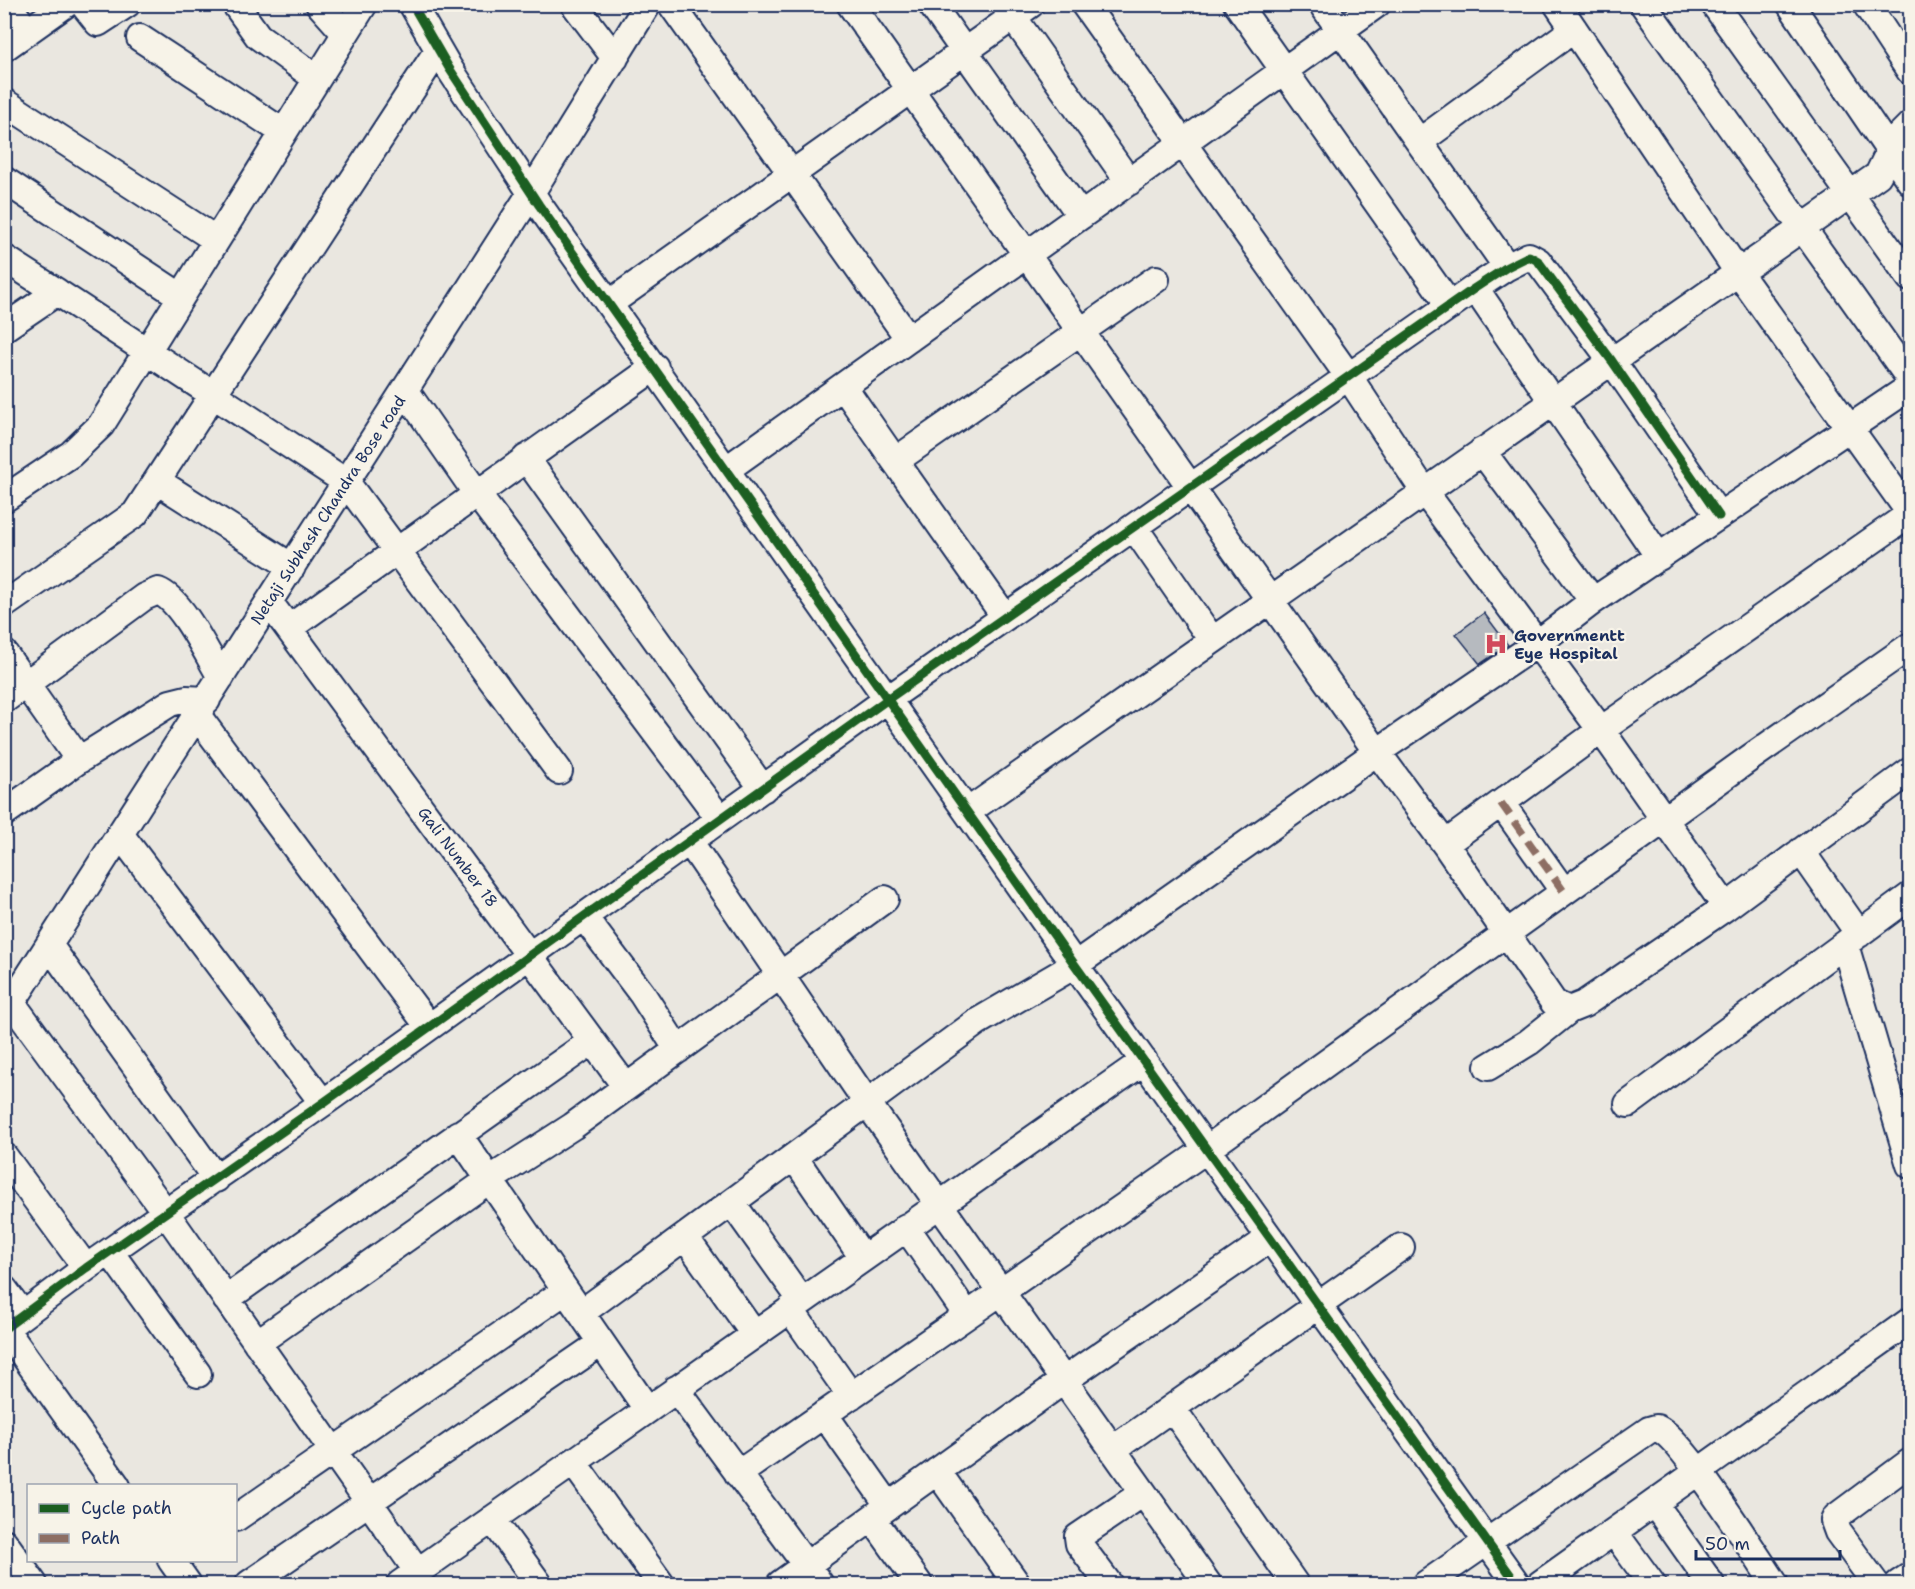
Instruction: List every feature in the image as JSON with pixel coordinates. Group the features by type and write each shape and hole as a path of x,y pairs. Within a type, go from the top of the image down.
{"street":[{"path":"8,4 27,32"},
{"path":"4,48 66,4"},
{"path":"83,4 98,23 127,4"},
{"path":"235,4 258,36 317,79"},
{"path":"320,4 345,33"},
{"path":"4,499 88,440 101,425 364,4"},
{"path":"412,4 438,50 531,193 1075,965 1517,1584"},
{"path":"574,4 615,58"},
{"name":"Netaji Subhash Chandra Bose road","path":"8,1009 531,193 648,4"},
{"path":"671,4 909,339"},
{"path":"850,4 1377,752 1445,844 1554,1003 1569,1010"},
{"path":"931,4 1081,216"},
{"path":"1084,4 1349,376 1424,491 1538,643 1726,907"},
{"path":"1238,4 1450,306"},
{"path":"1322,4 1506,267"},
{"path":"726,469 1377,4"},
{"path":"1445,844 1601,730 1911,513 1738,273 1557,4"},
{"path":"1643,4 1911,379"},
{"path":"1714,4 1911,278"},
{"path":"1790,4 1911,181"},
{"path":"1866,4 1911,70"},
{"path":"610,303 964,52 1016,9 1129,182"},
{"path":"1419,141 1575,30"},
{"path":"140,38 283,132"},
{"path":"4,605 122,526 135,514 438,50"},
{"path":"4,102 215,240"},
{"path":"967,812 1878,175 1895,140 1911,125"},
{"path":"4,180 180,296"},
{"path":"11,1324 86,1268 216,1179 888,699 1506,267 1529,256 1538,261 1612,360 1719,516"},
{"path":"4,258 346,482 559,771"},
{"path":"895,461 1082,333 1156,279"},
{"path":"1476,288 1551,403 1659,557"},
{"path":"4,328 57,292"},
{"path":"289,628 655,367"},
{"path":"843,386 1005,617"},
{"path":"580,1313 732,1203 866,1101 977,1022 1075,965 1377,752 1538,643 1593,601 1911,387"},
{"path":"405,390 477,494 720,819"},
{"path":"1482,451 1593,601"},
{"path":"526,458 763,789"},
{"path":"157,481 292,567"},
{"path":"1134,527 1212,640"},
{"path":"4,700 144,597 158,591 168,595 179,608 221,677"},
{"name":"Gali Number 18","path":"269,602 627,1087"},
{"path":"738,1474 1207,1149 1665,819 1911,646"},
{"path":"4,653 78,760"},
{"path":"4,813 78,760 170,704 186,699 202,707 429,1027"},
{"path":"1488,1067 1529,1042 1569,1010 1584,1004 1726,907 1911,771"},
{"path":"1501,803 1564,892"},
{"path":"120,834 323,1103"},
{"path":"689,842 782,974 866,1101 1208,1584"},
{"path":"1801,851 1852,939 1911,1164"},
{"path":"1629,1104 1911,896"},
{"path":"257,1343 489,1180 573,1126 885,900"},
{"path":"584,917 642,994 678,1050"},
{"path":"49,945 216,1179"},
{"path":"8,1009 166,1214 334,1452 369,1502 409,1578 1144,1061"},
{"path":"226,1299 592,1041"},
{"path":"458,1134 647,1409"},
{"path":"4,1156 86,1268"},
{"path":"794,1157 863,1258"},
{"path":"732,1203 851,1396"},
{"path":"906,1227 967,1315"},
{"path":"685,1237 754,1335"},
{"path":"780,1584 814,1575 881,1512 1063,1381 1270,1238"},
{"path":"1112,1450 1401,1247"},
{"path":"110,1252 198,1374"},
{"path":"4,1289 11,1324 116,1484"},
{"path":"237,1517 565,1291"},
{"path":"1540,1584 1911,1321"},
{"path":"249,1584 601,1343"},
{"path":"676,1389 814,1575"},
{"path":"1172,1408 1295,1584"},
{"path":"824,1414 881,1512 919,1584"},
{"path":"1426,1584 1649,1430 1663,1429 1698,1472 1775,1584"},
{"path":"573,1462 661,1584"},
{"path":"1876,1584 1838,1532 1834,1521 1836,1517 1911,1462"},
{"path":"937,1471 1017,1584"},
{"path":"1109,1584 1079,1544 1078,1538 1143,1493"},
{"path":"1654,1503 1712,1584"},
{"path":"492,1519 534,1583"},
{"path":"1614,1532 1652,1584"},
{"path":"4,1542 34,1584"},
{"path":"172,1562 188,1584"},
{"path":"1898,1584 1911,1576"}],"building":[{"path":"1484,613 1508,645 1480,664 1456,634"}],"marked path":[{"path":"1501,803 1564,892"}],"cycle path":[{"path":"412,4 449,68 539,205 1075,965 1517,1584"},
{"path":"4,1329 86,1268 323,1103 888,699 1475,288 1529,256 1538,261 1612,361 1719,516"}],"place":[{"name":"Governmentt Eye Hospital","path":"1496,644"}]}
